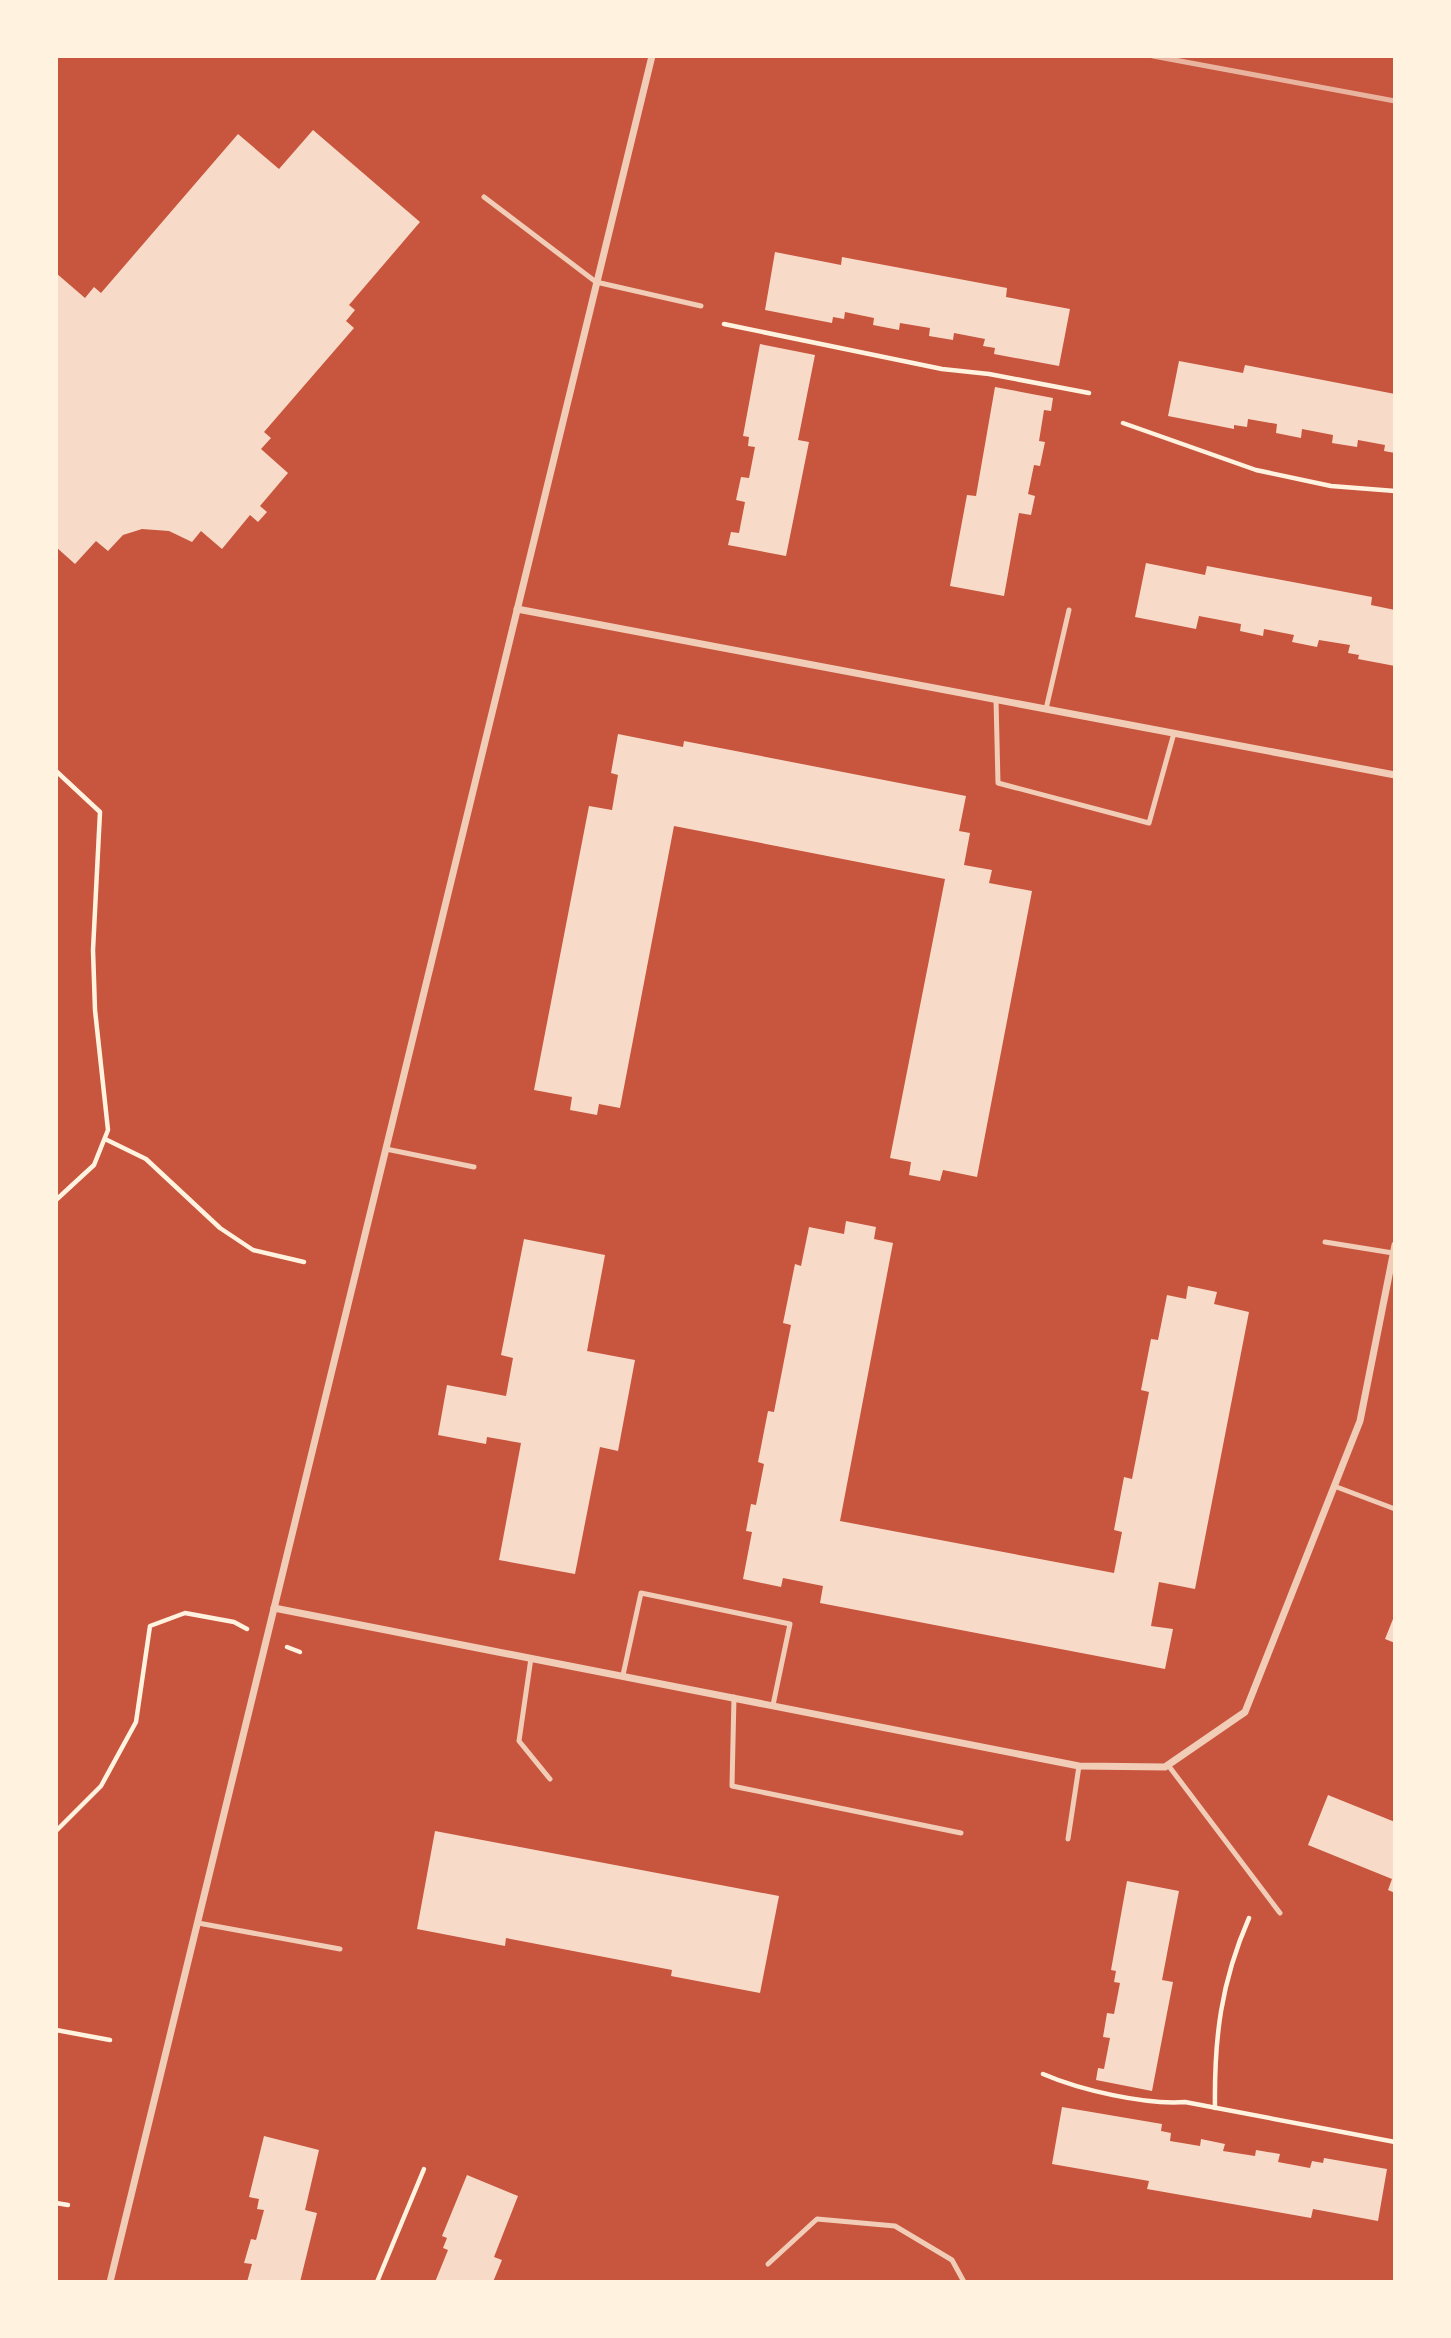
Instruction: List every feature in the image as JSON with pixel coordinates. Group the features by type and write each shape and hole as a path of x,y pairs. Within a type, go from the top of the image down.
{"street":[{"path":"110,2282 652,56"},
{"path":"517,609 1395,775"},
{"path":"274,1608 1079,1766 1168,1765 1245,1712 1360,1421 1394,1249"}],"lane":[{"path":"484,197 596,282 701,306"},
{"path":"1046,709 1069,610"},
{"path":"996,699 998,783 1149,823 1174,733"},
{"path":"386,1149 474,1167"},
{"path":"1325,1242 1394,1249"},
{"path":"1334,1486 1395,1509"},
{"path":"623,1675 640,1593 790,1623 773,1704"},
{"path":"531,1658 519,1741 550,1779"},
{"path":"734,1697 732,1786 961,1833"},
{"path":"1168,1765 1280,1913"},
{"path":"1068,1839 1079,1766"},
{"path":"198,1923 340,1950"},
{"path":"768,2264 817,2219 895,2226 952,2260 964,2282"}],"path":[{"path":"724,324 942,369 989,374 1089,393"},
{"path":"1124,423 1256,470 1331,486 1395,491"},
{"path":"56,771 100,812 93,950 95,1010 108,1130 94,1165 56,1200"},
{"path":"105,1139 146,1159 220,1228 253,1250 303,1262"},
{"path":"56,1831 101,1786 136,1722 150,1626 185,1613 234,1622"},
{"path":"1216,2108 1219,2022 1230,1960 1249,1917"},
{"path":"56,2030 110,2040"},
{"path":"1043,2074 1079,2086 1168,2104 1185,2102 1395,2142"},
{"path":"377,2282 424,2169"},
{"path":"56,2203 68,2205"}],"building":[{"path":"313,130 420,222 349,305 355,310 346,321 354,328 264,432 271,438 261,449 288,473 260,506 267,512 258,522 250,515 222,549 201,531 192,542 169,531 142,529 123,535 108,551 96,541 75,564 56,547 56,273 85,298 94,287 101,293 238,134 279,169"},
{"path":"775,252 841,265 842,257 1007,288 1006,297 1070,309 1059,366 994,354 995,348 983,346 985,339 954,333 953,340 929,336 930,328 900,323 899,330 873,325 874,318 845,312 844,319 833,317 832,323 765,310"},
{"path":"760,344 815,355 798,440 809,442 786,556 728,545 731,532 739,533 745,502 736,500 741,477 749,478 755,447 748,446 749,437 743,436"},
{"path":"1179,361 1243,373 1245,365 1395,394 1395,453 1384,451 1385,445 1358,440 1357,447 1332,443 1333,435 1302,429 1301,438 1276,433 1277,424 1248,419 1247,427 1234,425 1234,429 1168,416"},
{"path":"995,387 1053,398 1051,411 1044,410 1039,441 1045,442 1040,466 1034,465 1028,494 1035,496 1031,515 1019,513 1004,596 950,586 967,495 976,496"},
{"path":"1146,563 1205,575 1207,566 1372,597 1371,605 1395,610 1395,666 1358,659 1359,655 1348,653 1350,645 1319,640 1317,647 1292,642 1294,635 1264,629 1263,636 1240,631 1241,624 1199,616 1196,629 1135,617"},
{"path":"618,734 683,747 684,741 966,796 959,831 970,833 964,865 992,870 989,883 1032,891 977,1177 943,1170 940,1181 909,1175 911,1162 890,1158 945,879 674,826 620,1108 599,1104 597,1115 570,1110 572,1097 534,1090 589,806 612,810 618,775 611,773"},
{"path":"846,1221 876,1227 874,1239 893,1243 840,1521 1114,1573 1122,1532 1114,1530 1124,1477 1132,1479 1149,1392 1141,1390 1151,1339 1158,1340 1167,1295 1186,1299 1188,1286 1217,1292 1214,1304 1249,1312 1195,1589 1159,1582 1151,1626 1173,1629 1165,1669 820,1603 823,1586 783,1578 781,1587 743,1579 752,1532 746,1531 751,1504 756,1505 764,1464 758,1462 768,1411 774,1412 791,1325 783,1323 795,1264 801,1266 809,1227 844,1234"},
{"path":"524,1239 605,1255 587,1351 635,1360 618,1451 600,1447 575,1574 499,1560 521,1443 487,1437 486,1444 438,1435 447,1385 506,1396 513,1358 501,1355"},
{"path":"1395,1614 1395,1643 1385,1639"},
{"path":"1328,1795 1395,1822 1395,1893 1388,1890 1392,1879 1308,1845"},
{"path":"435,1831 779,1896 760,1993 671,1976 672,1970 506,1938 505,1946 417,1929"},
{"path":"1127,1881 1179,1891 1162,1980 1173,1982 1152,2091 1096,2080 1098,2068 1104,2069 1110,2038 1103,2037 1107,2013 1114,2014 1120,1983 1114,1982 1116,1971 1111,1970"},
{"path":"1062,2107 1162,2124 1161,2131 1171,2133 1170,2141 1200,2146 1201,2139 1225,2144 1223,2151 1255,2156 1256,2150 1280,2154 1278,2162 1310,2168 1312,2161 1323,2163 1324,2158 1387,2169 1378,2221 1313,2209 1311,2218 1147,2189 1149,2181 1052,2164"},
{"path":"264,2136 319,2150 305,2210 317,2213 300,2282 247,2282 252,2264 244,2263 251,2239 256,2240 264,2210 257,2209 259,2199 249,2197"},
{"path":"467,2175 518,2196 494,2257 502,2260 493,2282 435,2282 448,2250 443,2248 447,2238 442,2236"}],"railway":[{"path":"1153,56 1395,101"}]}
